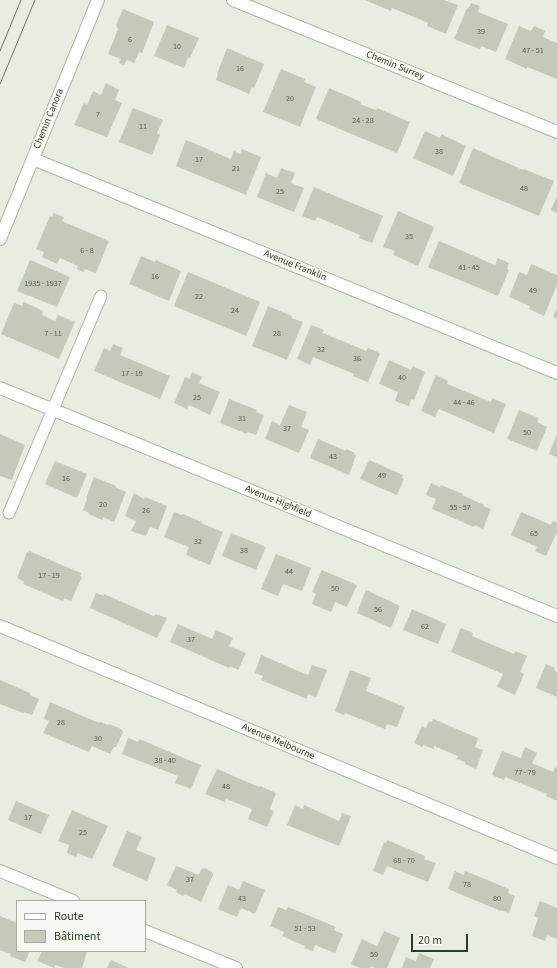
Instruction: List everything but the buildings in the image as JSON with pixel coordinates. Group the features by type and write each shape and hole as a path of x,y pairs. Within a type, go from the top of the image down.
{"street":[{"name":"Chemin Canora","path":"0,239 98,0"},
{"name":"Chemin Surrey","path":"233,0 557,132"},
{"name":"Avenue Franklin","path":"33,159 557,373"},
{"name":"Avenue Highfield","path":"0,388 557,616"},
{"name":"Avenue Melbourne","path":"0,626 557,858"},
{"path":"0,871 71,900"},
{"path":"146,931 236,968"}],"lane":[{"path":"9,513 101,296"}],"tram line":[{"path":"0,51 21,0"},
{"path":"0,84 35,0"}]}
